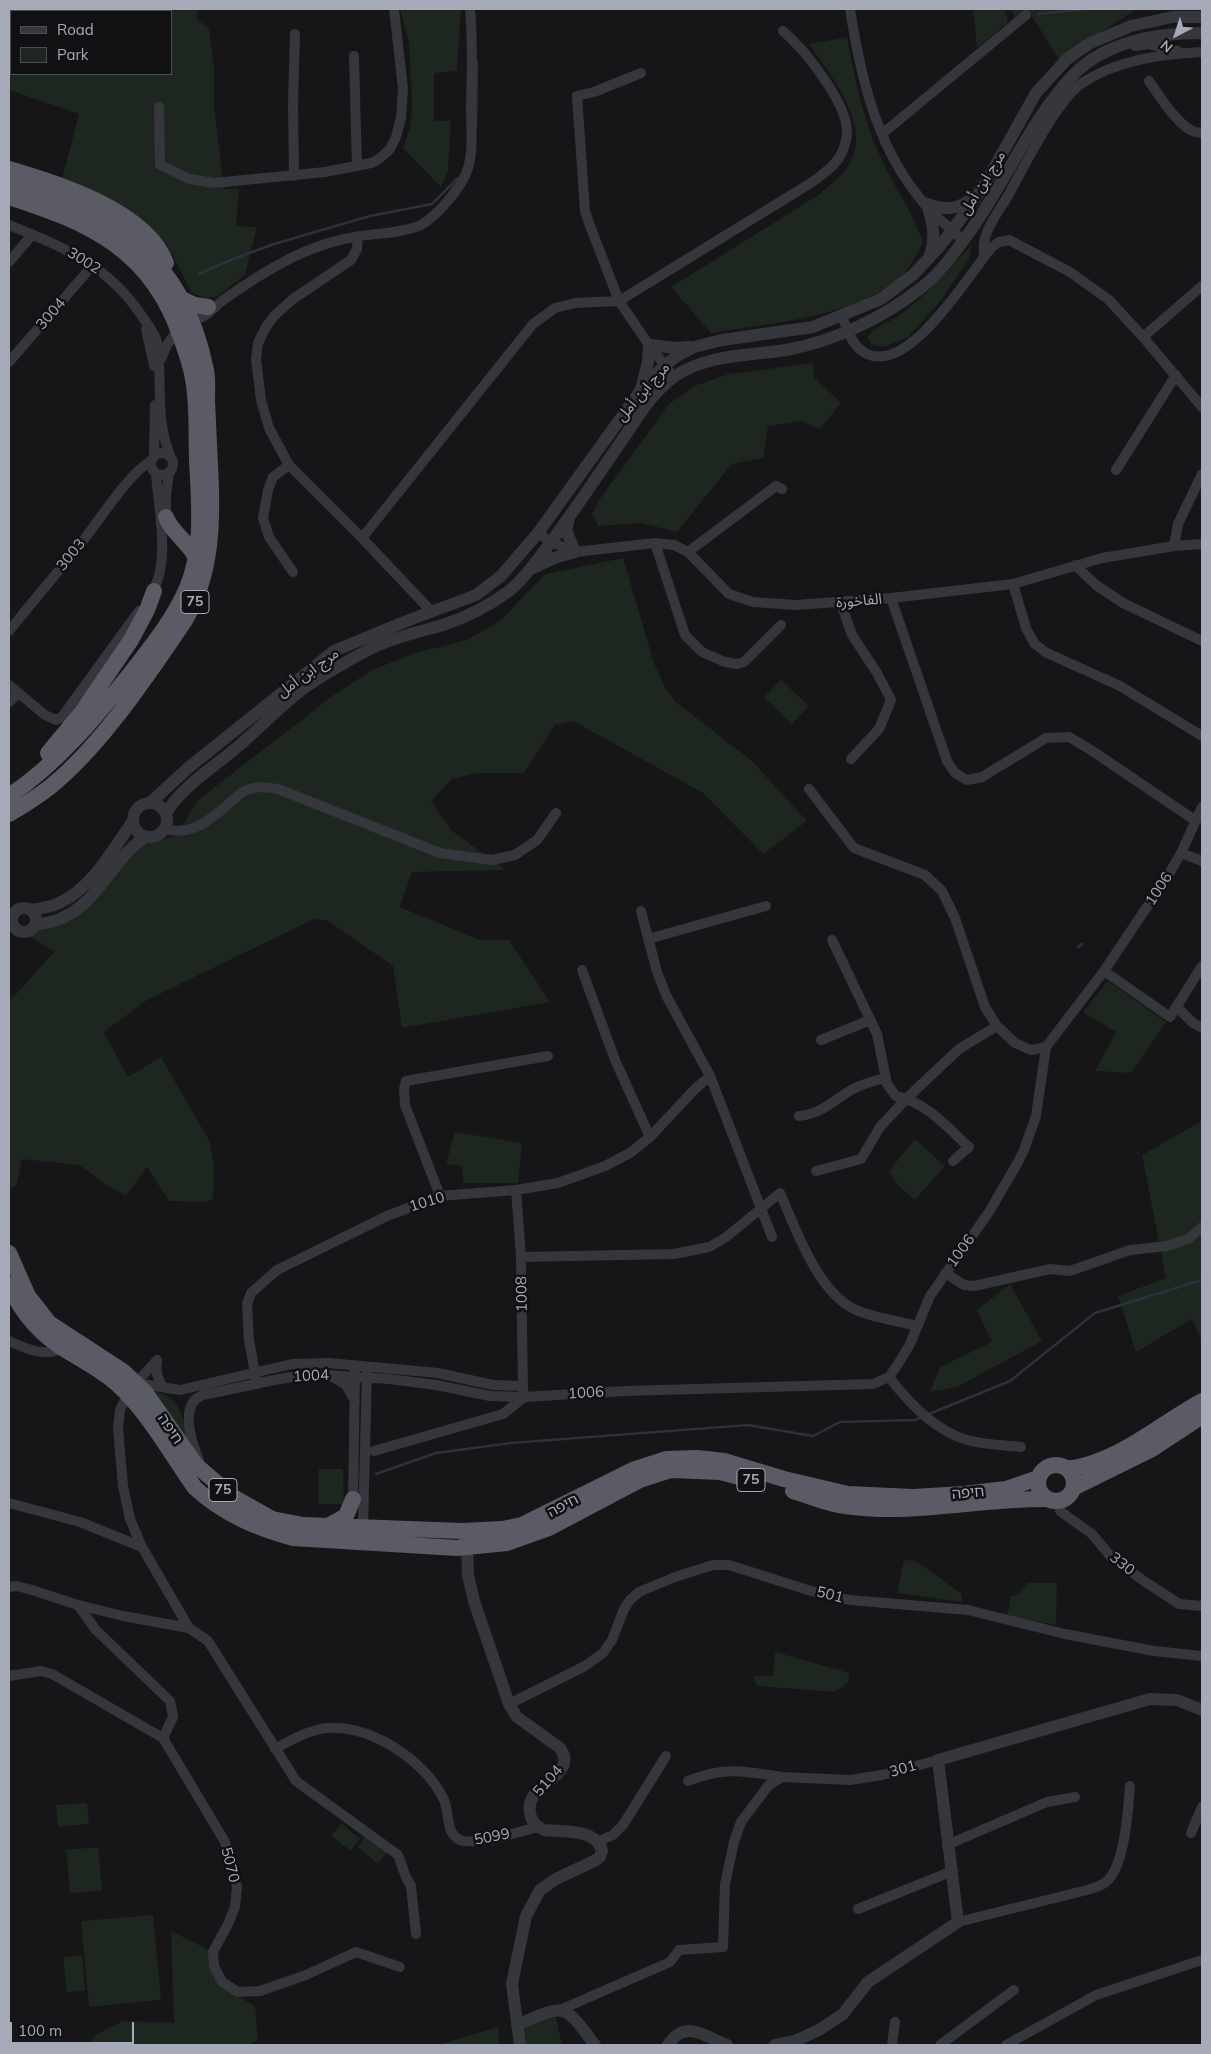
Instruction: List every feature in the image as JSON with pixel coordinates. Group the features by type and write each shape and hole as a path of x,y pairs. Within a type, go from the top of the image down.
{"highway":[{"path":"9,169 49,181 93,199 130,221 150,238 162,254 181,315 194,305 215,304"},
{"name":"75","path":"9,182 70,203 105,220 137,243 166,274 181,315 206,372 212,504 208,562 201,587 193,607 184,622 103,732 81,758 50,787 9,814"},
{"name":"75","path":"9,197 40,207 81,224 114,243 155,283 181,315 194,380 200,529 196,557 187,586 171,619 152,646 108,701 57,759 13,793"},
{"path":"166,517 176,526 181,525 192,519 199,507"},
{"path":"166,517 168,523 186,542 196,557 200,566 201,587"},
{"path":"13,793 82,712 131,640 147,610 154,591"},
{"name":"75","path":"9,1253 28,1296 36,1308 69,1345"},
{"name":"75","path":"9,1285 16,1302 40,1332 116,1366 134,1394"},
{"name":"חיפה","path":"1038,1478 1006,1490 963,1494 913,1496 848,1494 784,1479 724,1461 697,1458 666,1459 635,1469 522,1525 502,1529 358,1532 293,1538 268,1531 223,1511 195,1488 168,1451 134,1394 145,1392 196,1466 233,1497 272,1519 303,1525 328,1526 358,1532 462,1548 506,1543 526,1537 549,1528 640,1480 671,1470 720,1472 844,1506 910,1509 1026,1499 1054,1500"},
{"name":"75","path":"1038,1478 1050,1466 1056,1465 1067,1469 1100,1462 1132,1445 1202,1401"},
{"path":"1038,1478 1039,1491 1054,1500 1066,1498 1073,1488 1152,1448 1200,1418"},
{"path":"1067,1469 1073,1478 1073,1488"},
{"path":"328,1526 346,1516 353,1499"}],"street":[{"path":"159,107 160,165 190,179 214,184 294,176 371,163 379,159 390,149 396,137 401,118 403,89 394,9"},
{"path":"160,362 181,315 215,304 300,253 358,236 405,230 421,224 443,206 456,190 467,171 471,149 472,30 470,9"},
{"path":"850,9 865,83 874,115 895,163 915,193 964,240"},
{"path":"882,134 1026,15"},
{"name":"مرج ابن أمل","path":"150,803 204,755 334,651 431,611 476,595 501,576 538,532 641,390 665,364 694,347 722,340 813,327 842,317 881,299 914,274 952,230 980,192 1036,93 1067,59 1090,43 1131,26 1172,17 1202,18"},
{"path":"362,538 533,324 555,308 575,303 619,301 814,181 834,165 843,150 847,130 842,111 832,91 797,43 782,31"},
{"name":"مرج ابن أمل","path":"166,813 176,797 306,687 373,647 445,624 484,609 513,588 570,516 653,395 674,377 696,364 818,343 849,331 888,311 923,287 950,260 980,220 1054,98 1077,71 1118,47 1155,36 1173,33 1202,33"},
{"path":"294,176 293,104 296,34"},
{"path":"1118,47 1148,44 1188,53"},
{"path":"984,255 983,247 987,233 1027,160 1066,98 1076,88 1102,72 1144,58 1202,52"},
{"path":"354,56 357,166"},
{"path":"641,73 594,92 577,96 585,210 619,301 649,346 674,377"},
{"path":"1149,81 1184,127 1193,133 1202,132"},
{"path":"927,205 939,208 953,208 966,204 980,192"},
{"path":"927,205 933,224 934,242 929,258"},
{"name":"3002","path":"9,225 64,248 93,265 114,282 130,299 157,340 160,362 162,430 170,456"},
{"path":"9,262 32,235"},
{"path":"358,236 357,249 351,260 293,299 280,310 266,327 258,343 256,359 261,400 269,428 289,465 431,611"},
{"path":"842,317 851,338 858,347 868,354 880,356 896,352 914,342 932,324 992,246 999,242 1010,240 1070,272 1109,300 1202,406"},
{"name":"3004","path":"9,362 93,265"},
{"path":"1143,337 1202,286"},
{"path":"181,315 203,317 215,304"},
{"name":"3002","path":"143,318 156,377 153,465 163,558 154,591"},
{"path":"649,346 694,347"},
{"path":"641,390 648,362 649,346"},
{"path":"1116,470 1176,375"},
{"path":"166,517 169,472 173,463 170,456 160,453 153,465 162,475 169,472"},
{"name":"3003","path":"9,631 82,543 132,478 153,465"},
{"path":"289,465 273,477 262,518 269,537 293,572"},
{"path":"1174,546 1178,524 1202,474"},
{"path":"688,552 776,486 782,489"},
{"path":"528,570 554,558 575,552 566,530 570,516"},
{"name":"الفاخورة","path":"538,532 551,542 575,552 655,543 674,545 688,552 728,594 753,602 796,605 841,603 1013,584 1102,558 1174,546 1202,544"},
{"path":"655,543 685,635 702,652 725,662 737,664 744,662 781,626"},
{"path":"1075,565 1096,585 1123,603 1202,641"},
{"path":"1013,584 1026,628 1034,643 1045,652 1120,686 1202,736"},
{"path":"9,685 45,715 56,720 62,717 154,591"},
{"path":"891,598 947,761 955,773 967,780 982,777 1046,738 1069,737 1196,821"},
{"path":"841,603 852,635 877,672 891,700 879,729 851,759"},
{"path":"9,702 18,694"},
{"path":"165,829 175,832 196,829 241,793 249,788 262,786 278,790 440,853 492,860 515,855 537,840 556,814"},
{"path":"809,788 854,848 925,875 942,891 955,918 985,1007 997,1026 1015,1042 1031,1050 1046,1047"},
{"path":"132,822 138,833 145,837 154,837 165,829 168,820 166,813 158,805 150,803 137,808 132,822 94,875 76,893 58,904 32,910 22,907 12,912 11,927 25,932 33,929 36,925 61,919 84,905 132,845 145,837"},
{"name":"1006","path":"524,1397 625,1391 873,1384 889,1377 910,1344 930,1296 989,1212 1024,1150 1036,1116 1046,1047 1104,971 1181,853 1202,807"},
{"path":"1181,853 1202,861"},
{"path":"648,939 766,906"},
{"path":"32,910 36,918 36,925"},
{"path":"641,911 657,972 667,997 710,1076 772,1237"},
{"path":"832,940 877,1034 886,1084 896,1096 907,1098 927,1109 969,1147 953,1161"},
{"path":"1104,971 1170,1017 1202,966"},
{"path":"582,970 615,1060 650,1138"},
{"path":"1177,1007 1192,1024 1202,1028"},
{"path":"820,1040 870,1020"},
{"path":"816,1171 861,1159 880,1127 907,1098 959,1049 997,1026"},
{"path":"440,1196 405,1105 404,1089 406,1081 548,1056"},
{"name":"1010","path":"257,1384 254,1373 247,1304 251,1293 278,1270 387,1216 440,1196 516,1190 558,1183 605,1166 630,1153 650,1138 695,1089 710,1076"},
{"path":"798,1116 822,1110 853,1089 867,1082 885,1078"},
{"name":"1008","path":"516,1190 521,1257 524,1397"},
{"path":"521,1257 674,1254 683,1252 717,1243 780,1193 806,1251 833,1292 848,1306 862,1312 918,1326"},
{"path":"946,1273 964,1285 974,1286 1050,1269 1070,1271 1130,1250 1167,1246 1188,1239 1202,1227"},
{"path":"9,1341 37,1353 49,1352 69,1345"},
{"path":"163,1388 156,1372 157,1360 119,1417 118,1428 123,1486 130,1519 142,1547 189,1628"},
{"name":"1004","path":"134,1394 163,1388 180,1390 192,1388 292,1364 310,1363 367,1366 438,1374 493,1385 523,1386"},
{"path":"355,1365 353,1499 358,1532"},
{"path":"358,1532 367,1366"},
{"path":"328,1374 346,1385 355,1401"},
{"name":"1004","path":"217,1485 203,1468 194,1447 189,1421 190,1408 199,1397 294,1376 328,1374 436,1385 490,1396 524,1397"},
{"path":"889,1377 916,1406 953,1435 970,1441 1021,1447"},
{"path":"366,1399 370,1390 381,1379"},
{"path":"374,1451 503,1414 524,1397"},
{"name":"330","path":"1054,1500 1060,1511 1092,1534 1112,1558 1179,1604 1202,1606"},
{"path":"9,1503 80,1522 142,1547"},
{"name":"5104","path":"462,1531 462,1548 474,1601 509,1704 517,1717 560,1748 564,1756 564,1763 558,1773 535,1793 531,1800 530,1815 538,1827"},
{"name":"501","path":"509,1704 585,1666 603,1653 612,1640 630,1600 640,1592 675,1577 713,1565 729,1565 811,1591 850,1600 968,1610 1065,1634 1154,1651 1202,1656"},
{"path":"9,1587 25,1588 78,1605 123,1616 189,1628 208,1641 296,1781 398,1855 411,1886 416,1934"},
{"path":"78,1605 96,1630 170,1701 173,1716 163,1738"},
{"name":"5070","path":"9,1676 41,1671 52,1674 163,1738 225,1842 237,1887 235,1907 213,1952 214,1966 222,1982 238,1992 260,1992 306,1976 356,1952 400,1967"},
{"name":"301","path":"688,1781 718,1771 738,1770 782,1777 850,1780 882,1776 1150,1699 1177,1700 1202,1710"},
{"name":"5099","path":"275,1749 302,1734 321,1729 350,1730 374,1736 414,1762 434,1783 445,1802 450,1831 458,1839 466,1842 491,1839 538,1827"},
{"path":"597,1842 613,1836 623,1825 666,1756"},
{"path":"938,1760 950,1872 958,1922"},
{"path":"517,2025 547,2012 562,2010 670,1962 679,1950 723,1947 725,1884 734,1842 741,1822 768,1786 782,1777"},
{"path":"775,2045 795,2041 819,2030 843,2014 868,1982 958,1922 1099,1887 1108,1879 1119,1864 1130,1786"},
{"path":"947,1845 1047,1802 1075,1797"},
{"path":"1192,1833 1202,1807"},
{"path":"520,2045 512,1984 526,1916 540,1890 556,1879 600,1857 602,1851 597,1842 586,1834 544,1830 538,1827"},
{"path":"858,1909 950,1872"},
{"path":"1006,2045 1096,1995 1202,1960"},
{"path":"940,2045 1014,1990"},
{"path":"562,2010 574,2018 595,2045"},
{"path":"892,2045 895,2022"},
{"path":"668,2045 677,2034 692,2030 727,2045"}],"green space":[{"path":"198,9 197,19 209,29 214,67 214,106 224,189 239,189 236,226 257,227 245,275 218,296 206,299 192,293 169,250 150,226 114,202 62,179 79,114 9,90 10,36 10,75 172,75 172,10 165,10"},
{"path":"400,9 461,9 457,71 434,73 434,121 451,121 448,170 441,187 403,148 410,128 412,106 409,43"},
{"path":"973,9 1005,9 1008,22 977,48"},
{"path":"1012,9 1146,9 1135,10 1059,60 1030,13 1016,22"},
{"path":"847,37 869,129 886,169 914,220 923,243 915,258 897,281 855,303 808,317 711,333 671,287 817,196 847,168 855,148 856,132 852,116 846,100 809,44"},
{"path":"972,244 969,258 943,298 908,337 884,347 872,345 867,338 871,333 900,315 914,303 940,279"},
{"path":"813,363 814,377 841,403 820,429 801,421 768,426 763,458 732,464 677,532 641,523 598,526 592,514 599,500 669,404 694,386 729,374"},
{"path":"623,558 654,663 665,688 677,703 751,760 807,821 763,854 703,793 573,721 555,725 524,773 479,773 452,779 431,801 452,831 506,870 412,872 400,907 480,940 509,940 550,1002 402,1028 393,966 328,921 314,919 147,1000 104,1032 128,1077 161,1057 210,1142 214,1168 213,1199 206,1202 169,1201 147,1167 126,1196 108,1186 79,1165 22,1159 16,1186 9,1189 9,1002 54,952 30,936 38,925 66,918 142,844 176,836 198,800 335,694 372,670 415,653 467,640 501,620 545,574"},
{"path":"781,680 809,706 792,724 764,697"},
{"path":"1108,981 1166,1022 1131,1073 1095,1071 1116,1032 1083,1012"},
{"path":"1202,1121 1202,1342 1192,1319 1136,1352 1118,1296 1166,1278 1142,1155"},
{"path":"455,1132 522,1143 518,1183 463,1183 463,1166 446,1164"},
{"path":"915,1139 945,1166 915,1200 899,1186 889,1171"},
{"path":"1010,1284 1042,1341 957,1387 930,1392 940,1367 992,1342 977,1310"},
{"path":"150,1390 168,1397 179,1408 188,1442"},
{"path":"319,1469 343,1469 344,1504 319,1504"},
{"path":"904,1560 916,1561 962,1594 962,1602 897,1593"},
{"path":"1027,1583 1057,1583 1056,1625 1007,1616 1011,1596 1018,1595"},
{"path":"775,1652 849,1673 849,1682 834,1692 757,1686 753,1676 773,1676"},
{"path":"87,1803 89,1824 58,1827 56,1805"},
{"path":"341,1823 360,1839 351,1851 331,1836"},
{"path":"367,1834 388,1851 378,1864 357,1847"},
{"path":"98,1847 102,1891 70,1893 66,1850"},
{"path":"153,1915 161,2000 89,2007 81,1921"},
{"path":"171,1931 207,1949 219,1985 255,2006 258,2040 249,2045 88,2045 97,2034 123,2021 174,2023"},
{"path":"82,1955 85,1991 67,1992 63,1957"},
{"path":"555,2013 562,2045 525,2045 523,2026"},
{"path":"498,2027 499,2045 438,2045"}],"waterway":[{"path":"1038,14 1086,9"},
{"path":"476,127 477,62"},
{"path":"199,274 274,244 370,216 432,204 458,178"},
{"path":"1078,947 1082,944"},
{"path":"929,1414 1010,1381 1095,1313 1202,1280"},
{"path":"376,1474 436,1453 511,1443 748,1425 813,1436 840,1422 915,1420 922,1417"}]}
